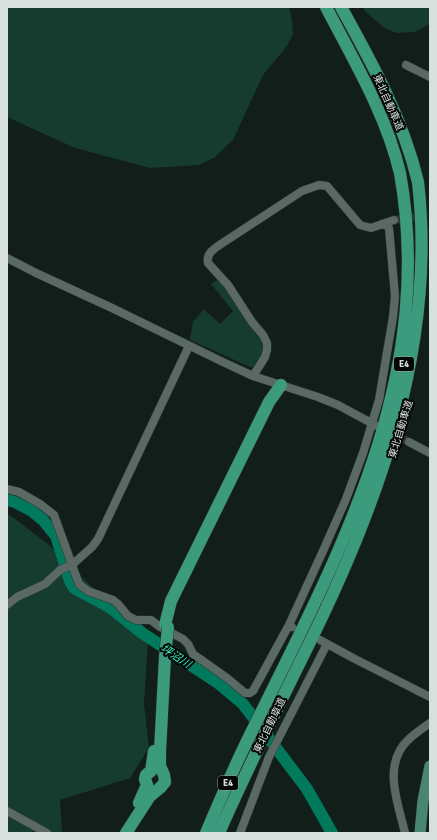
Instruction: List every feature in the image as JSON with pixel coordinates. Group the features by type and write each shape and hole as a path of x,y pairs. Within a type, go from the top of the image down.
{"highway":[{"name":"東北自動車道","path":"206,833 244,748 330,576 370,482 399,391 411,324 413,290 411,231 400,172 382,117 326,7"},
{"name":"東北自動車道","path":"219,833 343,574 367,522 384,480 396,447 412,392 426,316 428,264 426,231 412,160 386,90 341,7"},
{"path":"126,833 150,796 165,782 160,766 160,752 166,626 175,602 273,409 281,385"},
{"path":"121,833 141,799 147,785 146,776 150,771 155,750 164,656"},
{"path":"200,833 225,776 244,748"},
{"path":"224,833 258,750"}],"main road":[{"path":"420,833 423,801 430,766"}],"street":[{"path":"406,65 430,77"},
{"path":"253,376 265,357 267,343 228,285 208,262 207,258 209,253 302,191 319,185 327,186 360,225 371,228 394,220"},
{"path":"7,488 40,504 54,515 68,566 75,575 79,584 88,591 113,600 128,616 136,620 150,620 183,639 188,644 193,654 227,678 245,693 250,693 253,691 291,626 376,425 393,318 395,296 389,228 382,224"},
{"path":"7,258 253,376 318,397 338,405 376,425"},
{"path":"7,605 21,595 45,584 92,547 98,539 189,346"},
{"path":"409,442 430,453"},
{"path":"240,833 269,757 323,642 430,697"},
{"path":"405,833 394,783 394,769 401,748 408,740 430,723"},
{"path":"7,811 48,833"}],"green space":[{"path":"7,7 289,7 293,34 287,46 263,75 233,140 215,157 199,165 150,168 75,148 7,117"},
{"path":"363,7 430,7 430,24 415,32 396,33 383,27 365,11"},
{"path":"219,279 262,340 263,348 261,355 252,368 190,340 193,322 204,309 220,324 233,311 211,284"},
{"path":"7,513 48,544 148,641 144,703 149,748 130,778 60,800 62,833 36,833 33,831 32,833 7,833"}],"waterway":[{"name":"坪沼川","path":"7,500 15,502 32,511 43,520 56,536 70,581 74,588 111,608 142,633 218,683 243,704 307,789 332,833"}],"tunnel":[{"path":"394,220 430,215"},
{"path":"390,432 409,442"}]}
